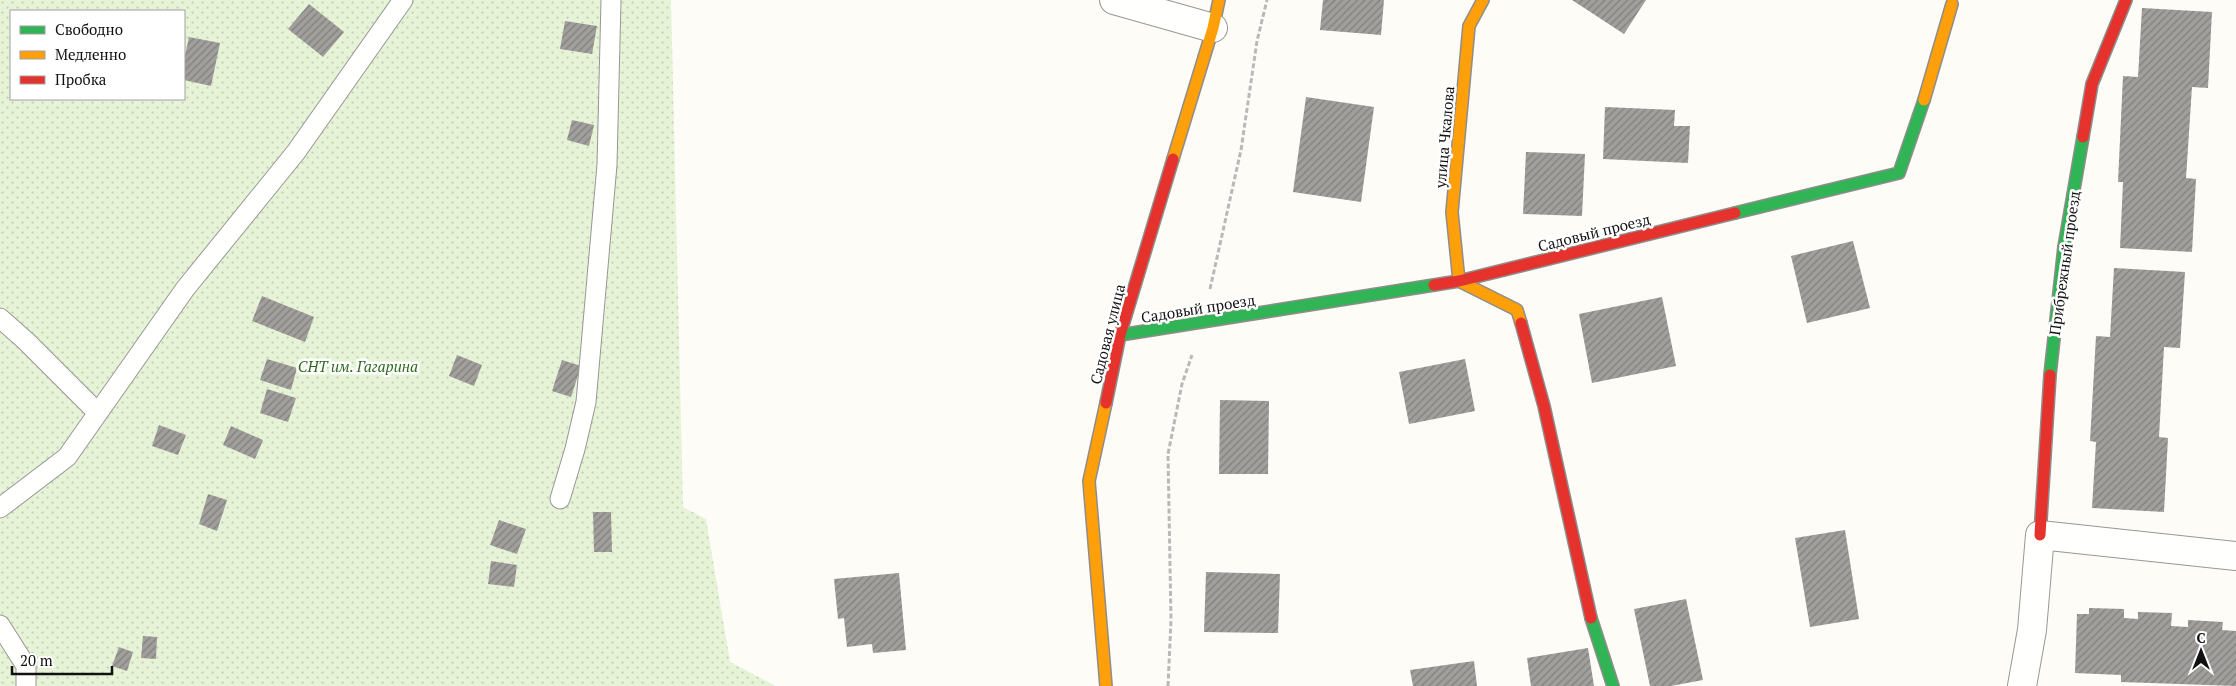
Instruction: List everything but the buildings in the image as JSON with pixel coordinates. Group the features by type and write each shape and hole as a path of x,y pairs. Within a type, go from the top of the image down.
{"street":[{"path":"1114,0 1213,28"},
{"name":"Садовая улица","path":"1106,686 1089,481 1120,335 1213,28 1219,0"},
{"name":"улица Чкалова","path":"1459,281 1452,212 1469,26 1483,0"},
{"name":"Прибрежный проезд","path":"2022,686 2032,630 2048,396 2064,247 2092,84 2126,0"},
{"name":"Садовый проезд","path":"1120,335 1459,281 1899,172 1922,107 1952,4"},
{"path":"1459,281 1517,310 1544,406 1593,626 1612,686"},
{"path":"2040,534 2236,556"}],"lane":[{"path":"0,508 68,457 185,289 296,152 403,0"},
{"path":"560,499 575,449 586,402 607,165 611,0"},
{"path":"0,318 26,341 98,413"},
{"path":"0,624 26,666 26,686"}],"green space":[{"name":"СНТ им. Гагарина","path":"0,0 671,0 683,507 706,519 730,662 776,686 0,686"}],"traffic: fast":[{"path":"1735,213 1899,173 1924,100"},
{"path":"2050,375 2064,247 2083,137"},
{"path":"1120,335 1434,285"},
{"path":"1591,618 1613,686"}],"traffic: slow":[{"path":"1173,159 1213,28 1219,0"},
{"path":"1483,0 1469,26 1452,212 1459,281 1517,310 1521,323"},
{"path":"1924,100 1952,4"},
{"path":"1106,403 1089,481 1106,686"}],"traffic: jam":[{"path":"2083,137 2092,84 2126,0"},
{"path":"1106,403 1120,335 1173,159"},
{"path":"1434,285 1459,281 1735,213"},
{"path":"1521,323 1544,406 1591,618"},
{"path":"2040,535 2050,375"}]}
